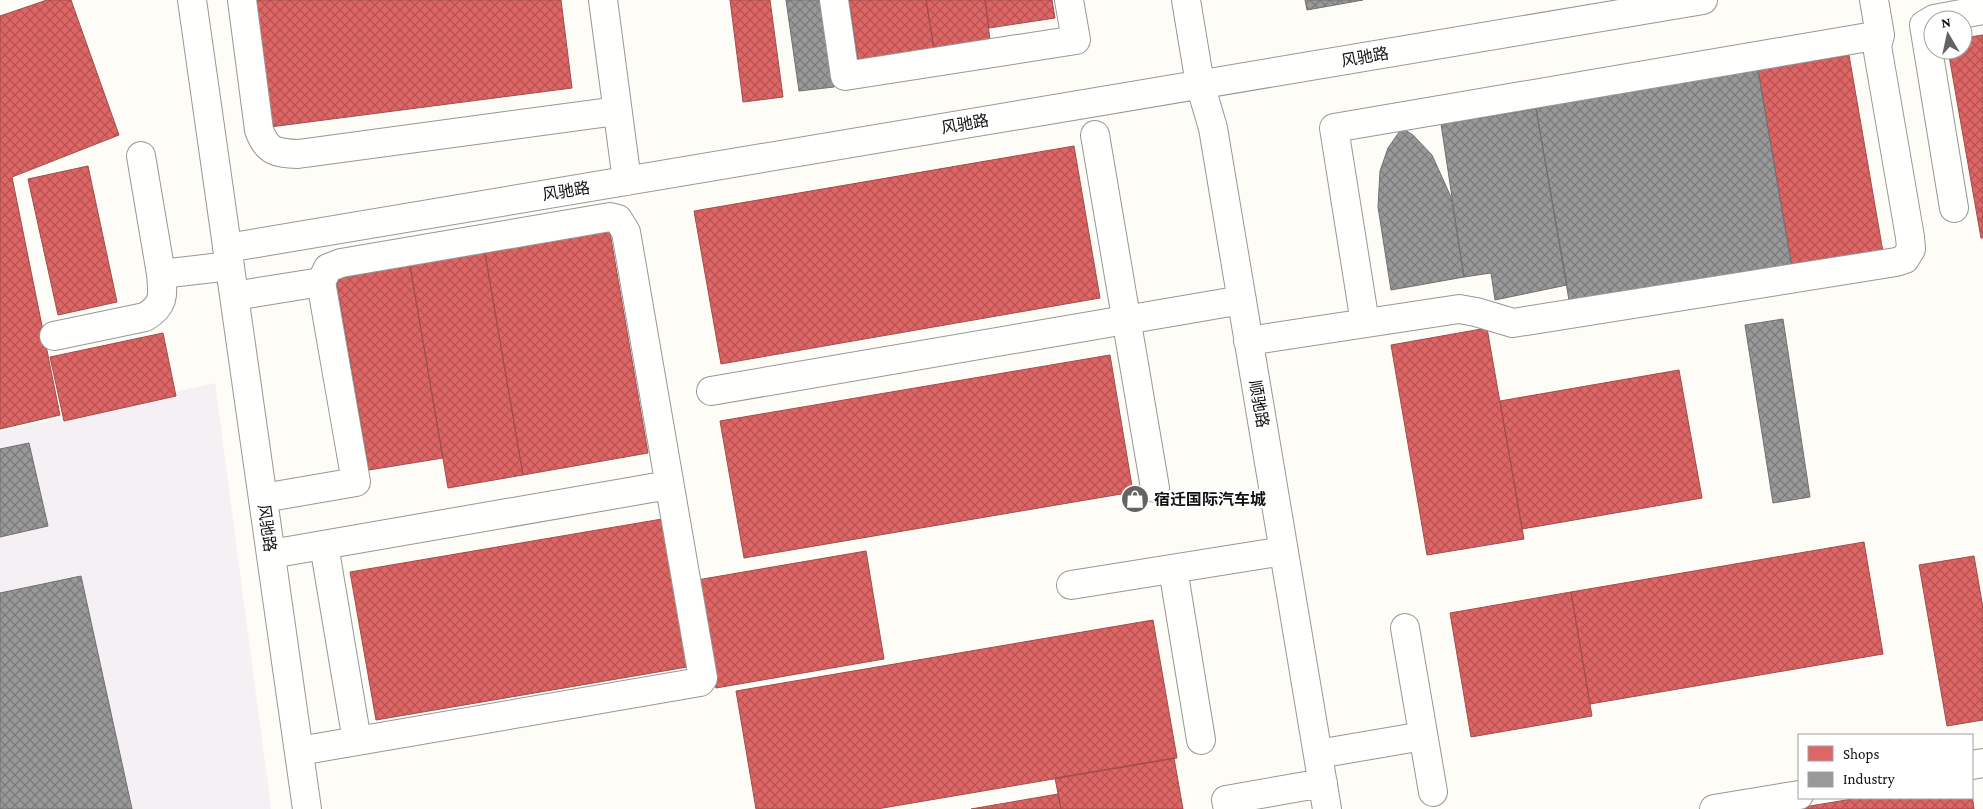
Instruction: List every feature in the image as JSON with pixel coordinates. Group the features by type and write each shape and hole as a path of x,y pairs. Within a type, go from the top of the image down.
{"street":[{"name":"风驰路","path":"192,0 307,809"},
{"path":"242,0 259,130 263,142 272,150 283,154 298,154 618,111"},
{"path":"603,0 627,181"},
{"path":"834,0 845,76 1076,40 1069,0"},
{"name":"顺驰路","path":"1186,0 1200,84 1213,128 1325,796"},
{"name":"风驰路","path":"228,257 627,181 1200,84 1560,12 1703,0"},
{"path":"1248,341 1459,309 1513,323 1886,264 1905,259 1911,249 1910,237 1877,46 1880,35 1874,0"},
{"path":"1954,208 1924,25 1934,19 1983,10"},
{"path":"1365,323 1334,128 1880,35"},
{"path":"1095,135 1155,488"},
{"path":"54,336 145,316 155,310 161,302 163,293 161,274 140,156"},
{"path":"263,498 356,482 321,282 328,268 341,263 610,217 618,219 626,232 704,678 700,682 298,751"},
{"path":"161,274 228,257"},
{"path":"234,296 321,282"},
{"path":"711,390 1242,300"},
{"path":"271,554 669,485"},
{"path":"324,545 357,741"},
{"path":"1071,585 1284,551"},
{"path":"1173,569 1201,740"},
{"path":"1405,628 1433,792"},
{"path":"1318,754 1423,736"},
{"path":"1714,809 1798,794"},
{"path":"1228,809 1226,800 1325,796"}],"shaded area":[{"path":"215,383 271,809 0,809 0,432"}],"building: Shops":[{"path":"47,0 71,0 119,135 12,177 60,415 0,429 0,16"},
{"path":"253,0 561,0 572,88 270,127"},
{"path":"730,0 770,0 783,97 743,102"},
{"path":"849,0 926,0 934,49 858,60"},
{"path":"926,0 985,0 990,40 934,49"},
{"path":"985,0 1052,0 1055,18 989,28"},
{"path":"1983,35 1983,238 1981,238 1950,60 1973,60 1973,36"},
{"path":"1849,55 1883,252 1792,268 1758,70"},
{"path":"1074,146 1100,298 721,364 694,211"},
{"path":"88,166 117,302 58,315 28,179"},
{"path":"609,227 648,453 523,475 484,248"},
{"path":"484,247 523,475 448,488 409,260"},
{"path":"409,260 443,458 369,470 335,273"},
{"path":"1487,328 1524,539 1427,555 1391,345"},
{"path":"163,333 176,396 64,421 50,357"},
{"path":"1110,355 1133,492 744,558 720,421"},
{"path":"1679,370 1702,498 1522,529 1500,401"},
{"path":"668,518 693,666 376,720 350,572"},
{"path":"1864,542 1883,654 1590,704 1571,592"},
{"path":"866,551 884,659 716,688 697,580"},
{"path":"1974,556 1983,608 1983,720 1947,726 1919,565"},
{"path":"1571,592 1592,716 1471,737 1450,613"},
{"path":"1153,620 1177,758 877,809 756,809 736,691"},
{"path":"1174,758 1183,809 1061,809 1055,778"},
{"path":"1058,794 1061,809 971,809"},
{"path":"1852,799 1973,799 1974,809 1792,809"}],"building: Industry":[{"path":"786,0 822,0 834,87 799,91"},
{"path":"1305,0 1363,0 1307,10"},
{"path":"1757,65 1792,268 1570,306 1535,103"},
{"path":"1536,109 1567,285 1495,300 1491,273 1464,277 1441,124"},
{"path":"1402,128 1413,135 1432,155 1451,197 1464,277 1391,290 1378,207 1380,171 1388,148"},
{"path":"1783,319 1810,497 1773,503 1745,325"},
{"path":"29,443 48,526 0,537 0,449"},
{"path":"81,576 132,809 0,809 0,593"}],"place":[{"name":"宿迁国际汽车城","path":"1135,499"}]}
